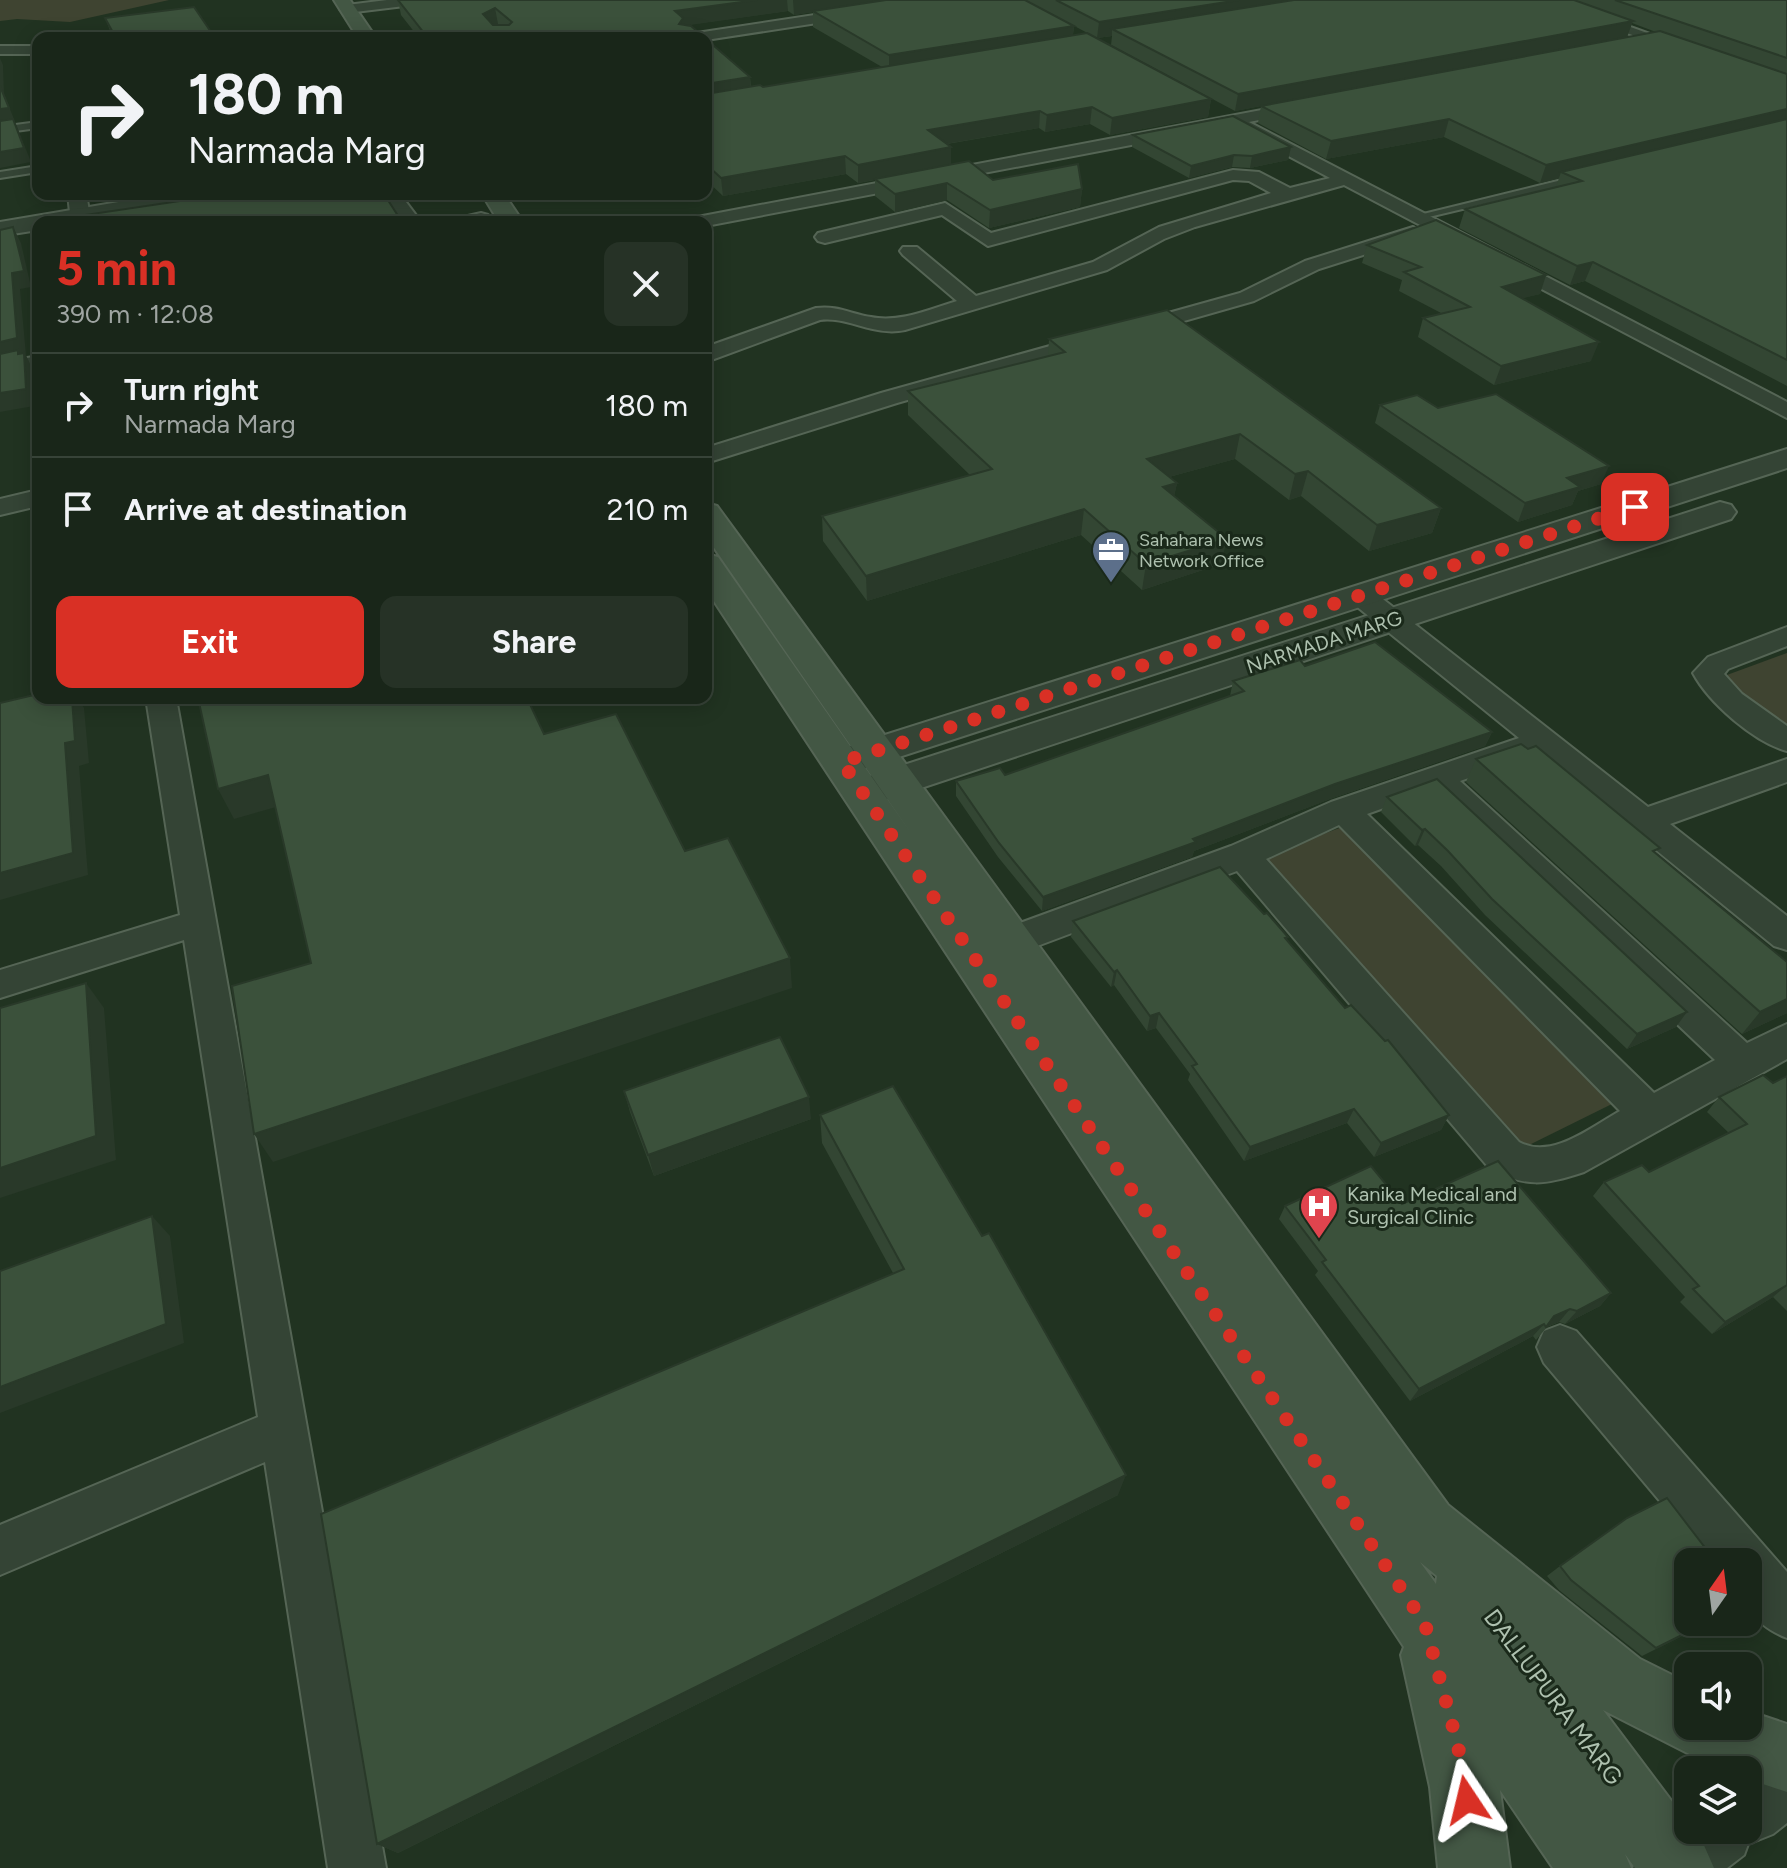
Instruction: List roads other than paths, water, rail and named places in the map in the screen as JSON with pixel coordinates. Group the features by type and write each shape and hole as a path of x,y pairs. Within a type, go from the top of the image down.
{"main road":[{"path":"372,3 387,27"},
{"path":"344,5 363,32"},
{"path":"712,522 870,772 1425,1624 1595,1868"},
{"path":"712,572 870,772 1011,941 1426,1527 1617,1682 1674,1712"},
{"name":"DALLUPURA MARG","path":"1426,1527 1685,1857"},
{"path":"1425,1624 1458,1746 1472,1826 1474,1868"},
{"path":"1733,1740 1787,1758"}],"street":[{"path":"344,5 421,0"},
{"path":"712,35 941,0"},
{"path":"1543,0 1700,54"},
{"path":"1625,45 1656,39"},
{"path":"0,50 32,50"},
{"path":"712,220 1328,102"},
{"path":"1207,106 1787,411"},
{"path":"825,237 945,209 988,240 1233,175 1253,176 1288,194"},
{"path":"712,353 816,314 831,312 870,324 897,325 1100,266 1121,258 1167,231 1347,179"},
{"path":"80,211 150,212 219,202"},
{"path":"150,212 195,203"},
{"path":"789,205 844,254"},
{"path":"712,454 889,398 1247,297 1312,265 1425,222"},
{"path":"0,229 32,224"},
{"path":"910,251 972,303"},
{"name":"NARMADA MARG","path":"870,772 1360,595 1787,458"},
{"name":"NARMADA MARG","path":"870,772 1391,620 1787,490"},
{"path":"0,507 32,499"},
{"path":"1360,595 1787,936"},
{"path":"1787,636 1718,663 1708,673 1712,684 1722,693 1787,741"},
{"path":"162,704 357,1868"},
{"path":"1011,941 1243,855 1343,810 1543,741"},
{"path":"1644,821 1787,770"},
{"path":"1436,777 1744,1064"},
{"path":"1343,810 1650,1115"},
{"path":"1243,855 1504,1155 1524,1167 1546,1168 1787,1040"},
{"path":"0,984 199,922"},
{"path":"1560,1347 1732,1548"},
{"path":"0,1550 284,1430"},
{"path":"1762,1583 1787,1612"},
{"path":"1762,1799 1787,1780"}],"lane":[{"path":"0,130 32,126"},
{"path":"0,175 32,170"},
{"path":"1425,222 1586,177"},
{"path":"0,366 32,360"}],"place":[{"name":"Sahahara News Network Office","path":"1111,584"},
{"name":"Kanika Medical and Surgical Clinic","path":"1319,1240"}]}
